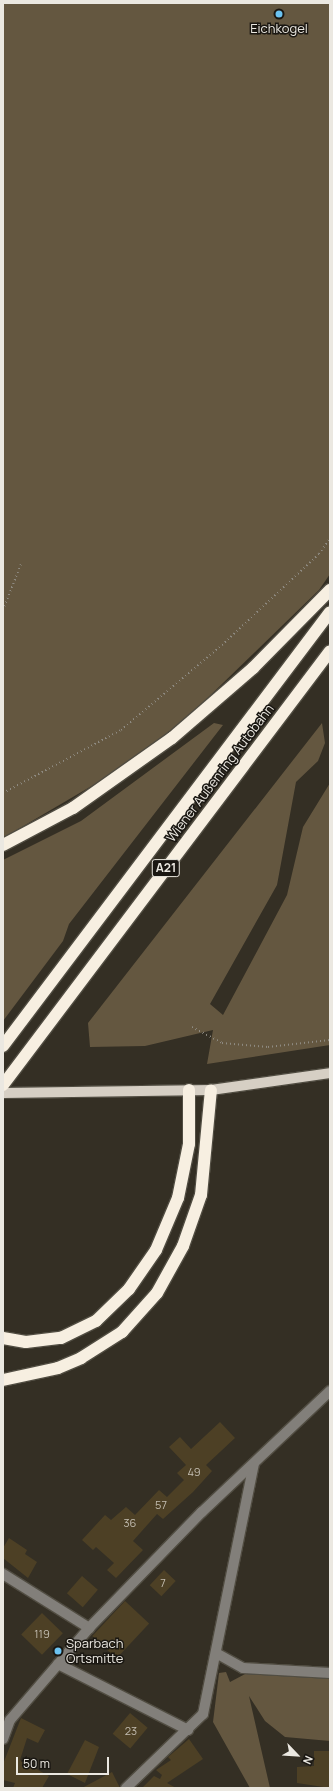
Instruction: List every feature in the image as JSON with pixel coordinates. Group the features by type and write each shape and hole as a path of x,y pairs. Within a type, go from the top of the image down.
{"highway":[{"path":"3,845 73,808 172,738 253,668 330,590"},
{"name":"Wiener Außenring Autobahn","path":"3,1046 330,612"},
{"name":"Wiener Außenring Autobahn","path":"3,1085 330,651"},
{"path":"3,1338 26,1342 61,1338 96,1321 129,1289 156,1250 178,1198 188,1144 189,1090"},
{"path":"3,1380 58,1368 81,1358 122,1332 157,1293 183,1246 201,1195 211,1090"}],"main road":[{"path":"3,1093 54,1091 211,1090 330,1073"}],"street":[{"path":"3,1739 10,1720 89,1628 202,1512 330,1391"},
{"path":"126,1788 203,1714 254,1464"},
{"path":"3,1574 89,1628"},
{"path":"216,1653 243,1668 330,1673"},
{"path":"58,1664 188,1730"}],"path":[{"path":"3,793 121,730 222,645 319,554 330,538"},
{"path":"3,610 21,564"},
{"path":"192,1027 222,1043 268,1047 330,1040"}],"shaded area":[{"path":"3,3 330,3 330,574 319,590 189,716 124,767 3,838"},
{"path":"214,723 223,725 69,924 63,941 3,1021 3,860 81,821"},
{"path":"322,723 325,743 318,761 296,782 277,885 210,1004 223,1015 287,895 303,827 330,783 330,1045 207,1064 213,1030 145,1046 90,1047 88,1023"},
{"path":"226,1672 230,1682 247,1673 330,1678 330,1741 285,1737 265,1721 249,1696 270,1788 250,1788 213,1722 219,1673"}],"building":[{"path":"220,1422 235,1438 206,1465 212,1471 193,1492 163,1519 157,1514 133,1541 143,1550 116,1578 107,1570 114,1563 96,1547 93,1550 82,1540 105,1515 111,1520 126,1507 135,1515 159,1490 167,1497 184,1480 177,1473 186,1465 169,1447 180,1437 191,1449"},
{"path":"9,1538 27,1550 25,1554 37,1562 28,1578 3,1558 3,1548"},
{"path":"164,1570 176,1581 161,1596 150,1585"},
{"path":"82,1576 98,1590 83,1607 67,1593"},
{"path":"125,1601 149,1624 116,1659 92,1636"},
{"path":"42,1613 63,1633 42,1655 21,1635"},
{"path":"130,1713 148,1728 130,1748 113,1734"},
{"path":"21,1718 45,1730 38,1743 27,1738 20,1760 49,1776 42,1788 13,1788 15,1783 3,1780 3,1764"},
{"path":"189,1739 203,1759 167,1783 176,1788 142,1788 154,1776 160,1779 162,1775 156,1770 171,1760 168,1757"},
{"path":"85,1740 99,1747 85,1783 67,1774"},
{"path":"314,1751 330,1751 330,1788 297,1783 297,1767 314,1766"},
{"path":"112,1772 120,1788 82,1788"}],"place":[{"name":"Eichkogel","path":"279,14"},
{"name":"Sparbach Ortsmitte","path":"58,1651"}]}
